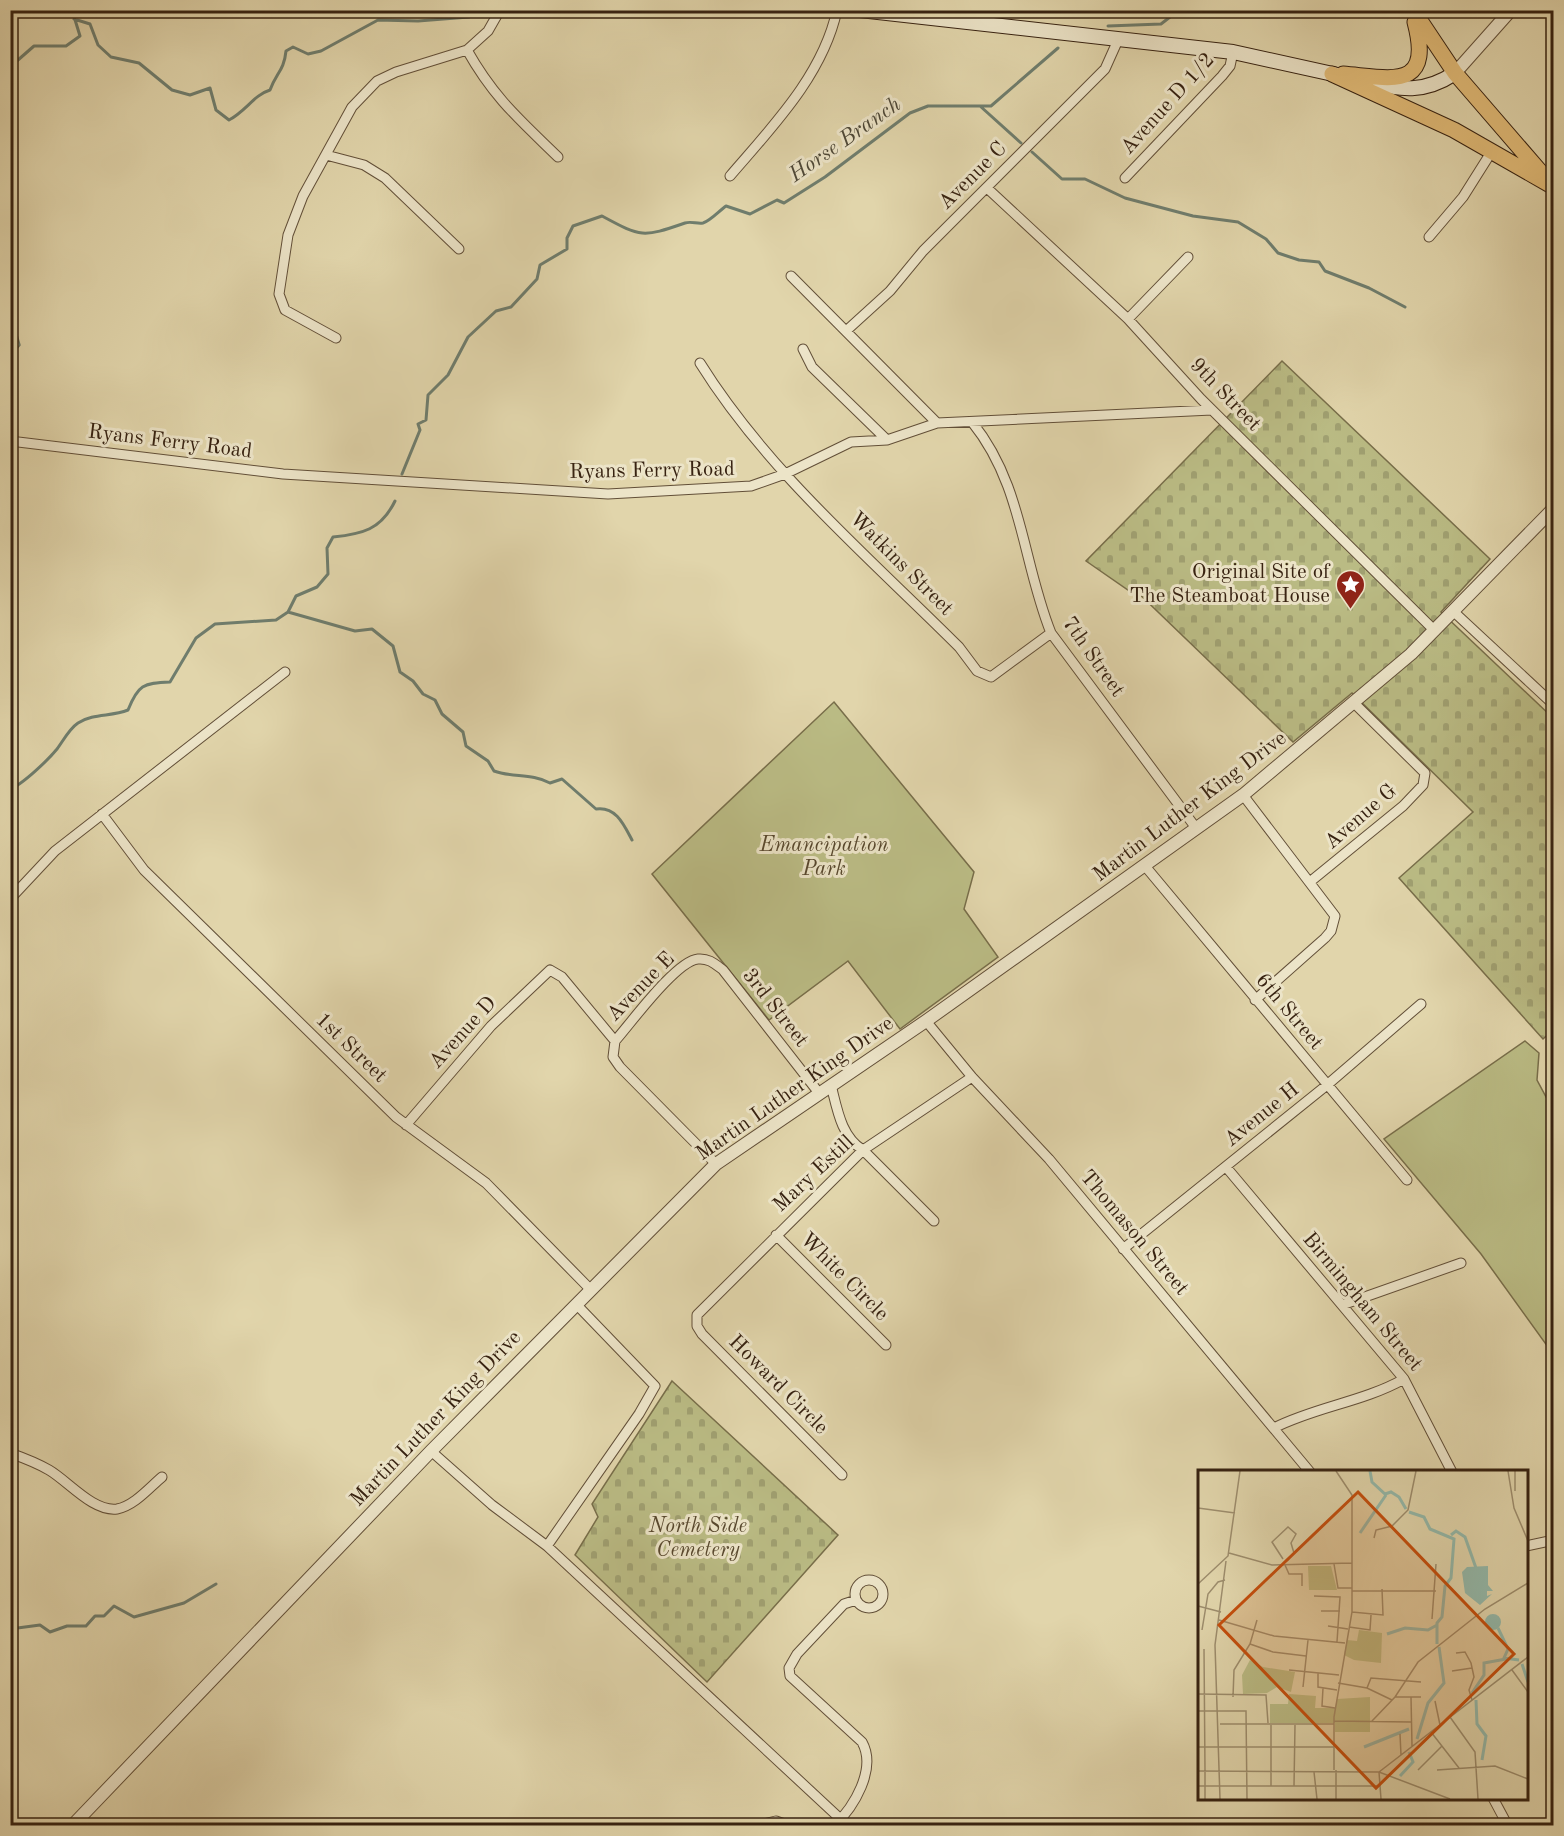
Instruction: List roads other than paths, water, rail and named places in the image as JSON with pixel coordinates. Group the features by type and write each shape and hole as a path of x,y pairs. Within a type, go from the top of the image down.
{"main road":[{"path":"860,10 928,15 1118,40 1233,52 1400,89 1438,84 1455,74"},
{"path":"1332,74 1400,79 1412,72 1419,61 1419,43 1413,10"},
{"path":"1413,10 1455,74 1553,187"},
{"path":"1332,74 1454,130 1553,187"}],"street":[{"path":"336,338 285,310 279,294 288,236 303,196 352,107 377,81 396,72 467,50 488,32 500,10"},
{"path":"730,176 803,85 827,45 837,10"},
{"path":"1455,74 1510,10"},
{"name":"Avenue C","path":"846,331 890,291 923,251 1105,69 1118,40"},
{"path":"467,50 486,83 502,104 558,157"},
{"name":"Avenue D 1/2","path":"1125,178 1222,76 1230,66 1233,52"},
{"path":"1429,237 1463,197 1492,151"},
{"path":"326,155 364,165 385,178 459,249"},
{"name":"9th Street","path":"987,188 1128,319 1212,410 1435,631"},
{"path":"1128,319 1188,257"},
{"path":"791,276 937,423"},
{"path":"803,349 812,367 887,440"},
{"name":"Watkins Street","path":"700,363 724,402 785,474 959,647 977,671 991,677 1051,633"},
{"name":"Ryans Ferry Road","path":"10,441 283,474 608,494 751,486 785,474 851,442 887,440 937,423 1212,410"},
{"name":"7th Street","path":"972,422 993,449 1016,506 1040,607 1051,633 1196,828"},
{"name":"Martin Luther King Drive","path":"72,1826 431,1451 716,1164 926,1021 1243,795 1354,703 1435,631 1554,508"},
{"path":"1454,612 1554,705"},
{"path":"10,899 55,851 285,672"},
{"name":"Avenue G","path":"1311,881 1403,806 1423,786 1425,773 1354,703"},
{"path":"1243,795 1332,909 1335,922 1325,938 1255,1000"},
{"name":"1st Street","path":"102,814 144,870 406,1125 486,1183 591,1290"},
{"name":"6th Street","path":"1145,866 1407,1180"},
{"name":"3rd Street","path":"695,959 707,958 723,970 819,1093"},
{"name":"Avenue E","path":"615,1041 679,968 695,959"},
{"name":"Avenue D","path":"406,1125 491,1026 543,974 550,970 562,977 615,1041"},
{"name":"Avenue H","path":"1123,1249 1327,1085 1421,1004"},
{"name":"Thomason Street","path":"926,1021 972,1077 1049,1159 1308,1470"},
{"path":"615,1041 614,1057 620,1067 716,1164"},
{"name":"Mary Estill","path":"697,1315 863,1150 972,1077"},
{"path":"831,1085 839,1120 855,1145 863,1150 934,1221"},
{"name":"Birmingham Street","path":"1226,1167 1404,1379 1451,1470"},
{"name":"White Circle","path":"776,1235 886,1345"},
{"path":"1342,1305 1461,1263"},
{"path":"547,1546 639,1414 655,1386 576,1304"},
{"name":"Howard Circle","path":"697,1315 697,1326 702,1334 842,1475"},
{"path":"1274,1428 1290,1420 1383,1391 1404,1379"},
{"path":"431,1451 492,1505 547,1546 841,1823 852,1806 861,1784 868,1757 866,1748 790,1676 789,1668 797,1654 844,1604 856,1600"},
{"path":"10,1453 48,1469 107,1509 120,1508 133,1501 162,1477"},
{"path":"1528,1546 1554,1540"},
{"path":"1494,1800 1508,1826"},
{"path":"754,1826 776,1821 790,1826"}],"waterway":[{"path":"10,67 34,46 66,46 80,36 72,10"},
{"path":"74,19 90,24 98,45 111,57 139,63 172,90 190,95 210,88 216,110 229,120 264,92 270,90 282,68 286,51 293,47 308,54 321,51 378,20 418,21 469,17 471,10"},
{"name":"Horse Branch","path":"1108,26 1161,24 1179,10"},
{"name":"Horse Branch","path":"402,474 420,430 418,424 426,420 428,395 448,375 468,337 496,311 511,307 537,279 540,265 567,249 567,238 573,226 602,216 625,228 650,233 687,222 703,223 726,206 750,214 777,200 784,203 825,177 910,113 928,106 991,106 1058,48"},
{"path":"980,106 1021,143"},
{"path":"1032,152 1062,179 1085,179 1125,198 1193,216 1238,222 1266,239 1278,253 1299,260 1319,262 1325,271 1369,288 1405,307"},
{"name":"Horse Branch","path":"10,789 21,783 41,765 78,723 90,718 128,710 135,695 143,687 153,683 170,682 196,638 215,624 276,620 288,612 296,596 317,587 328,574 327,548 333,537 370,529 390,511 395,501"},
{"path":"288,612 355,631 372,629 393,646 400,672 413,681 423,694 435,700 442,714 463,732 466,746 488,761 494,771 536,778 550,783 562,779 596,809 609,810 614,814 632,840"},
{"path":"10,1629 40,1625 50,1632 67,1626 86,1626 95,1616 104,1616 114,1606 134,1617 184,1603 216,1584"}],"place":[{"name":"Original Site of The Steamboat House","path":"1351,610"}],"park label":[{"name":"Emancipation Park","path":"824,857"},
{"name":"North Side Cemetery","path":"698,1538"}]}
